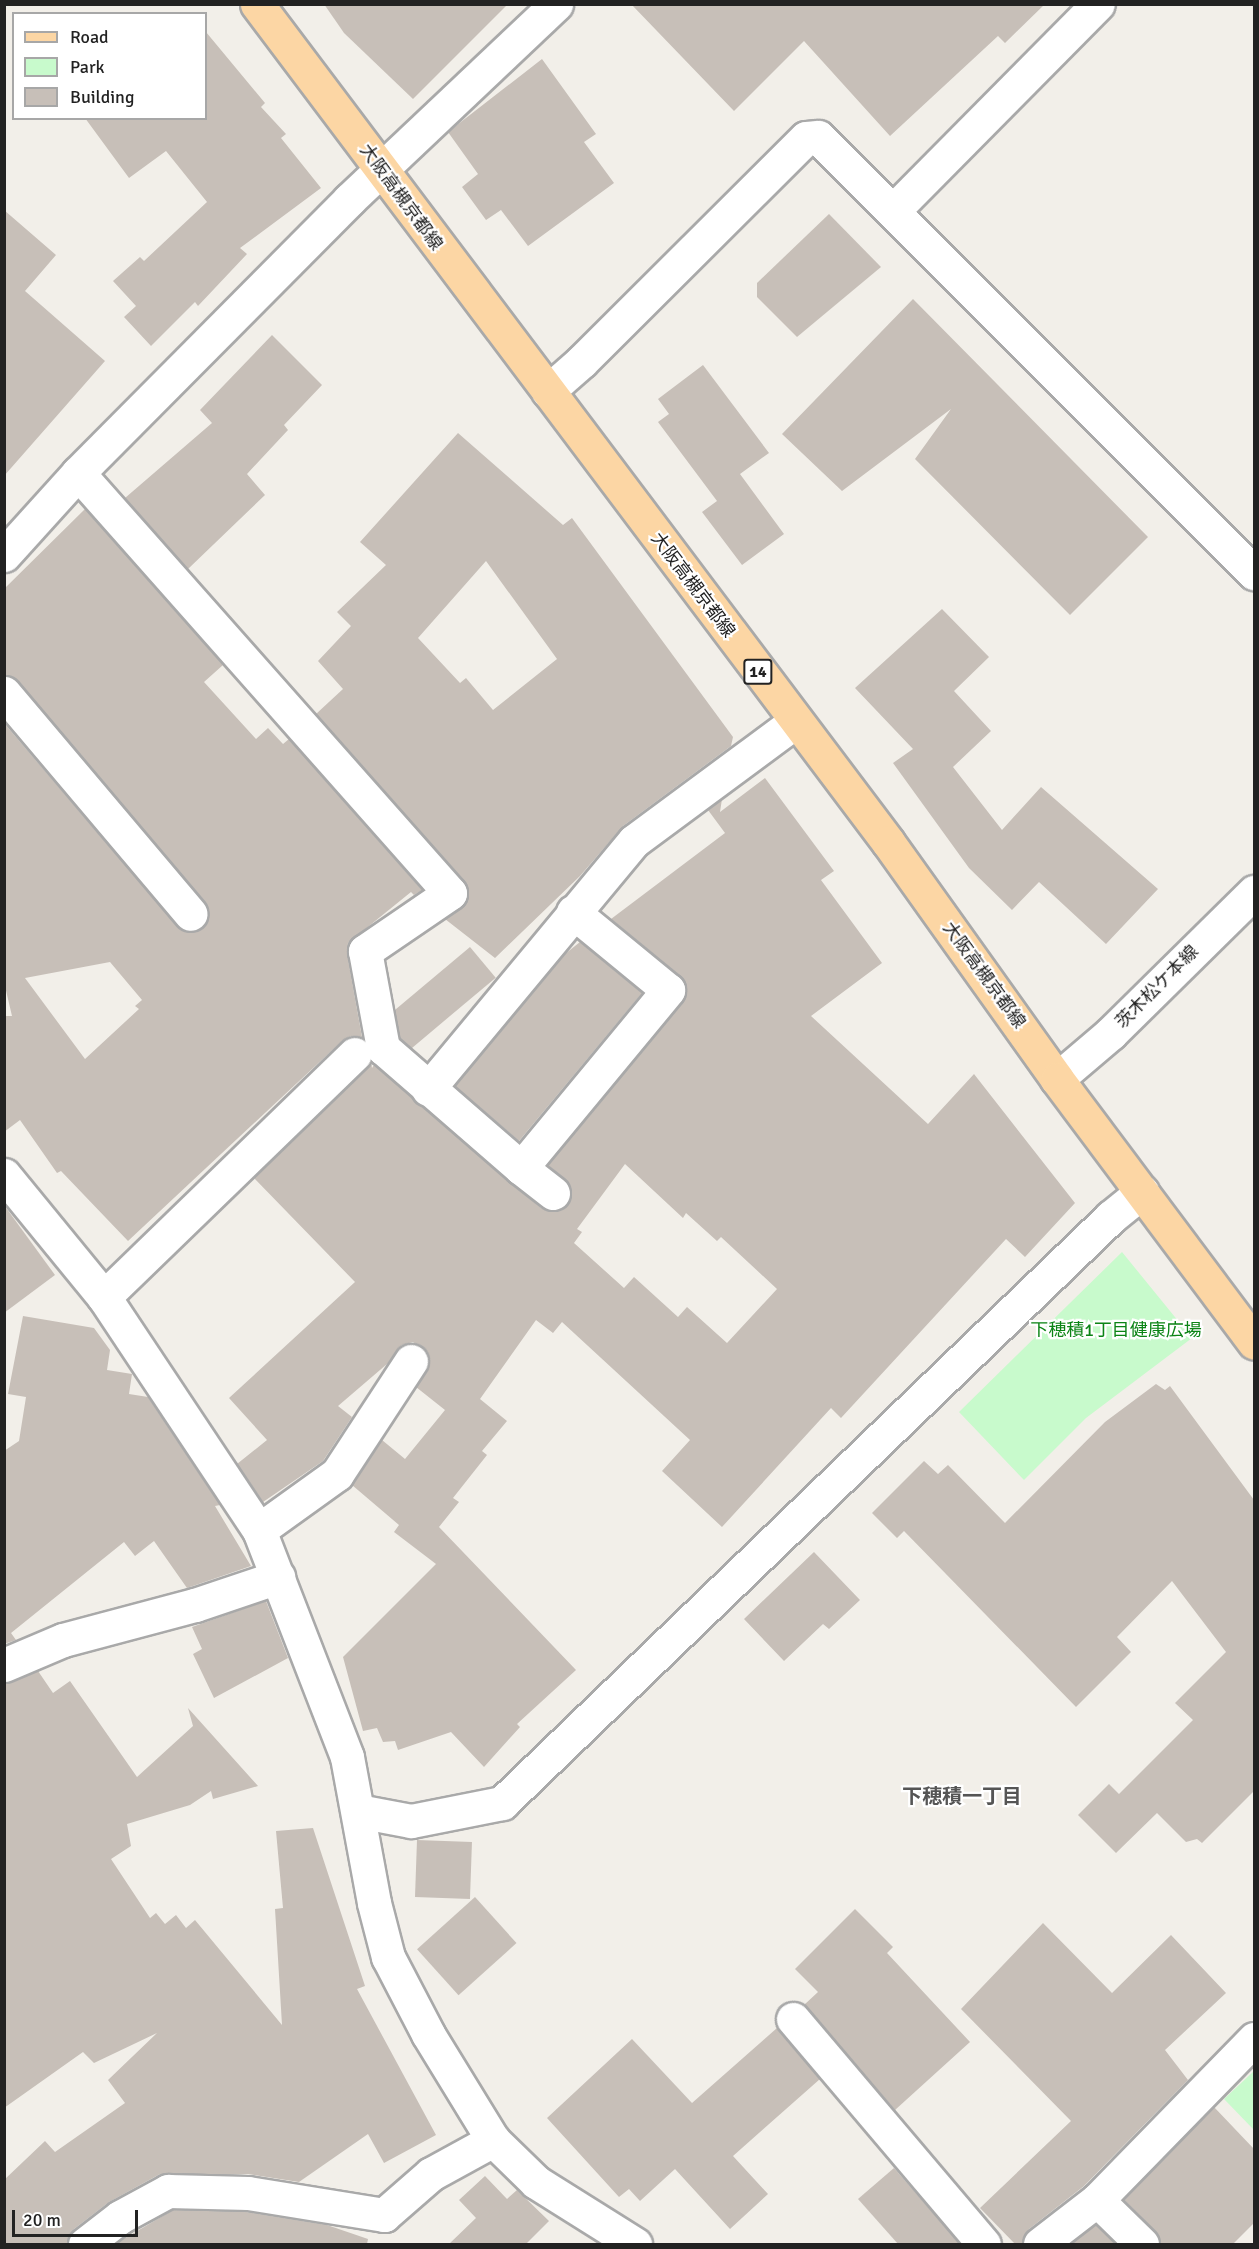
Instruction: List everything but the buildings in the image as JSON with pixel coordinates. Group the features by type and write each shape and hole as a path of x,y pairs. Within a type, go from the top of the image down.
{"main road":[{"name":"大阪高槻京都線","path":"257,4 795,722 888,842 1057,1079 1254,1342"}],"street":[{"path":"4,555 78,473 380,169 556,4"},
{"path":"893,211 1098,4"},
{"path":"548,391 581,363 806,138 818,138 1254,573"},
{"path":"78,473 450,893 365,951 383,1047 428,1089 553,1193"},
{"path":"4,693 190,914"},
{"path":"428,1089 634,841 795,722"},
{"name":"茨木松ケ本線","path":"1057,1079 1111,1032 1254,892"},
{"path":"521,1168 668,990 573,912"},
{"path":"104,1297 355,1054"},
{"path":"4,1175 104,1297 259,1530 347,1757 374,1903 388,1957 428,2034 493,2140 536,2182 635,2244"},
{"path":"358,1811 411,1821 502,1803 1094,1233 1142,1192"},
{"path":"259,1530 337,1474 411,1361"},
{"path":"4,1665 63,1640 195,1605 278,1577"},
{"path":"793,2019 984,2244"},
{"path":"1040,2244 1097,2200 1254,2039"},
{"path":"85,2244 120,2217 168,2191 248,2193 384,2215 431,2174 493,2140"},
{"path":"1097,2200 1142,2244"}],"green space":[{"name":"下穂積1丁目健康広場","path":"1122,1252 1192,1338 1086,1418 1024,1480 959,1412"},
{"path":"1254,2071 1254,2130 1224,2099"}],"district":[{"name":"下穂積一丁目","path":"962,1796"}]}
